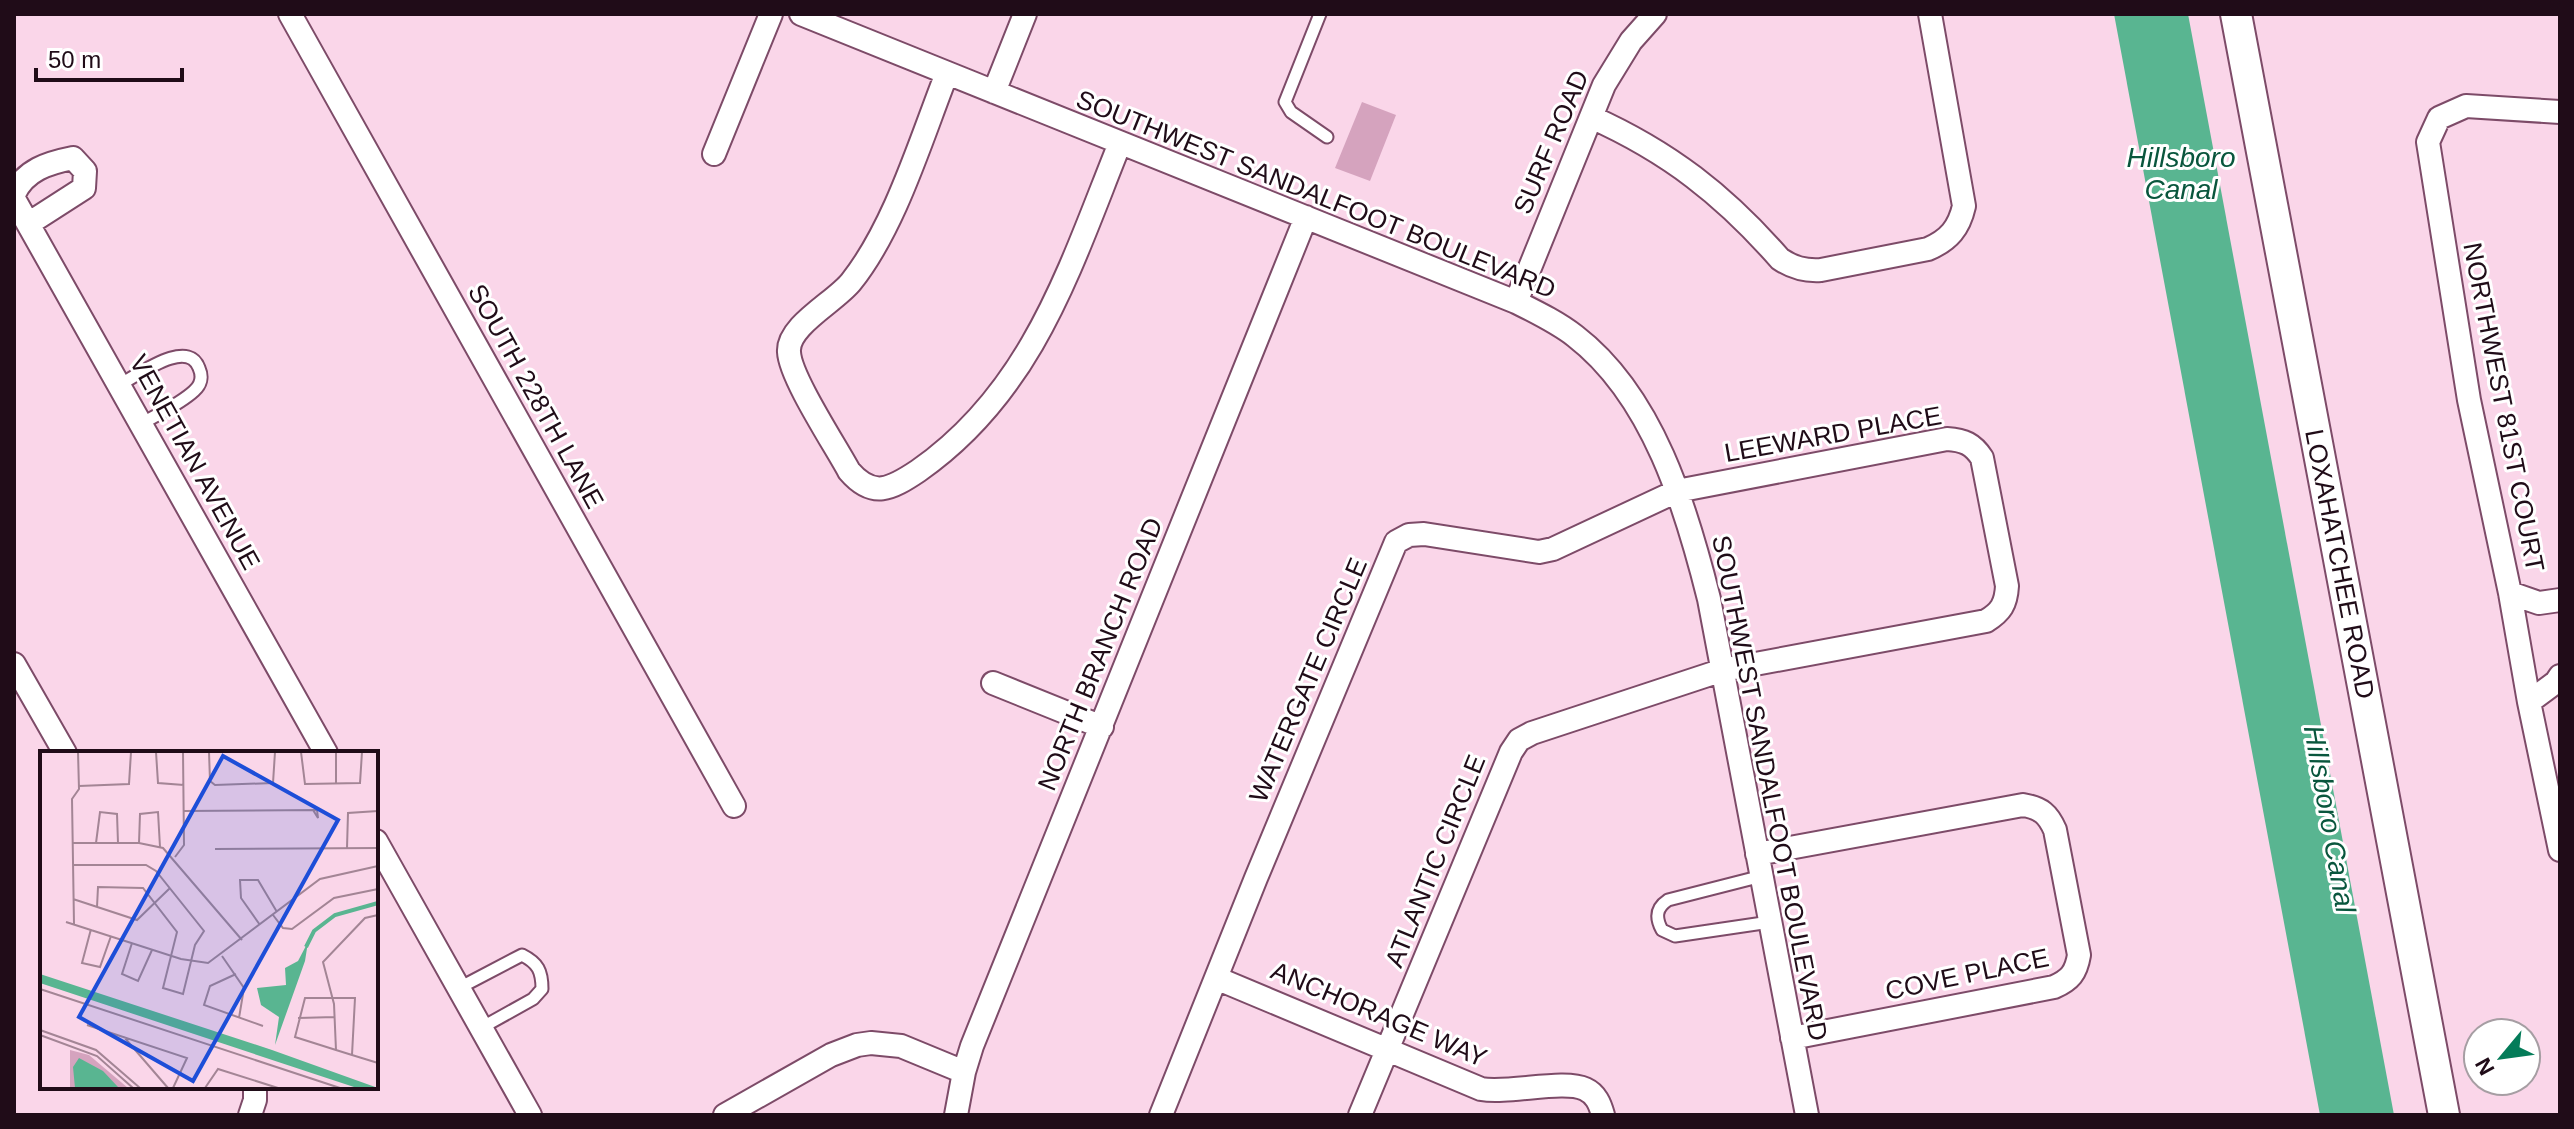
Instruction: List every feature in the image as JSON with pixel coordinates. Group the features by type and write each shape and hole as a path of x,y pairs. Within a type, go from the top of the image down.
{"main road":[{"name":"LOXAHATCHEE ROAD","path":"2236,14 2444,1115"}],"street":[{"name":"SOUTH 228TH LANE","path":"290,14 734,806"},
{"path":"714,154 771,14"},
{"name":"SOUTHWEST SANDALFOOT BOULEVARD","path":"801,14 1516,302 1547,317 1600,358 1631,397 1677,491 1696,545 1723,670 1807,1115"},
{"path":"994,92 1025,14"},
{"name":"SURF ROAD","path":"1516,302 1612,70 1636,34 1655,14"},
{"path":"1591,117 1631,135 1697,177 1723,199 1780,259 1791,266 1821,270 1928,249 1942,243 1958,225 1964,206 1930,14"},
{"path":"947,73 883,234 868,261 838,296 801,325 792,336 788,350 793,370 858,482 885,489 899,484 938,457 995,402 1032,348 1054,306 1120,143"},
{"name":"NORTHWEST 81ST COURT","path":"2560,112 2466,106 2439,118 2428,142 2469,400 2560,850"},
{"path":"14,197 21,179 48,163 73,158 85,171 84,188 28,224"},
{"name":"VENETIAN AVENUE","path":"14,197 325,751"},
{"name":"NORTH BRANCH ROAD","path":"956,1115 964,1072 1306,217"},
{"name":"LEEWARD PLACE","path":"1677,491 1947,439 1962,439 1982,458 2007,586 2006,600 1999,613 1986,621 1723,670"},
{"name":"WATERGATE CIRCLE","path":"1161,1115 1396,542 1409,535 1424,534 1539,552 1553,549 1677,491"},
{"path":"2510,593 2539,603 2560,600"},
{"path":"14,664 64,751"},
{"name":"ATLANTIC CIRCLE","path":"1360,1115 1511,752 1519,740 1532,733 1723,670"},
{"path":"2529,702 2560,676"},
{"path":"993,683 1102,727"},
{"name":"COVE PLACE","path":"1760,865 2023,805 2038,808 2049,817 2058,846 2079,955 2076,970 2067,982 2054,987 1792,1038"},
{"path":"378,845 530,1115"},
{"name":"ANCHORAGE WAY","path":"1216,978 1481,1089 1495,1091 1570,1086 1584,1089 1596,1097 1603,1115"},
{"path":"725,1115 831,1055 857,1045 901,1046 964,1072"},
{"path":"250,1115 255,1089"}],"lane":[{"path":"1320,14 1285,102 1291,112 1327,137"},
{"path":"119,385 170,357 184,355 195,360 201,371 201,382 194,391 141,424"},
{"path":"1760,865 1668,900 1661,904 1657,918 1662,930 1675,936 1770,922"},
{"path":"459,988 522,955 534,961 542,974 542,989 533,999 481,1028"}],"shaded area":[{"path":"1362,102 1396,115 1370,181 1335,168"}],"water":[{"name":"Hillsboro Canal","path":"2114,14 2188,14 2394,1115 2320,1115"}]}
